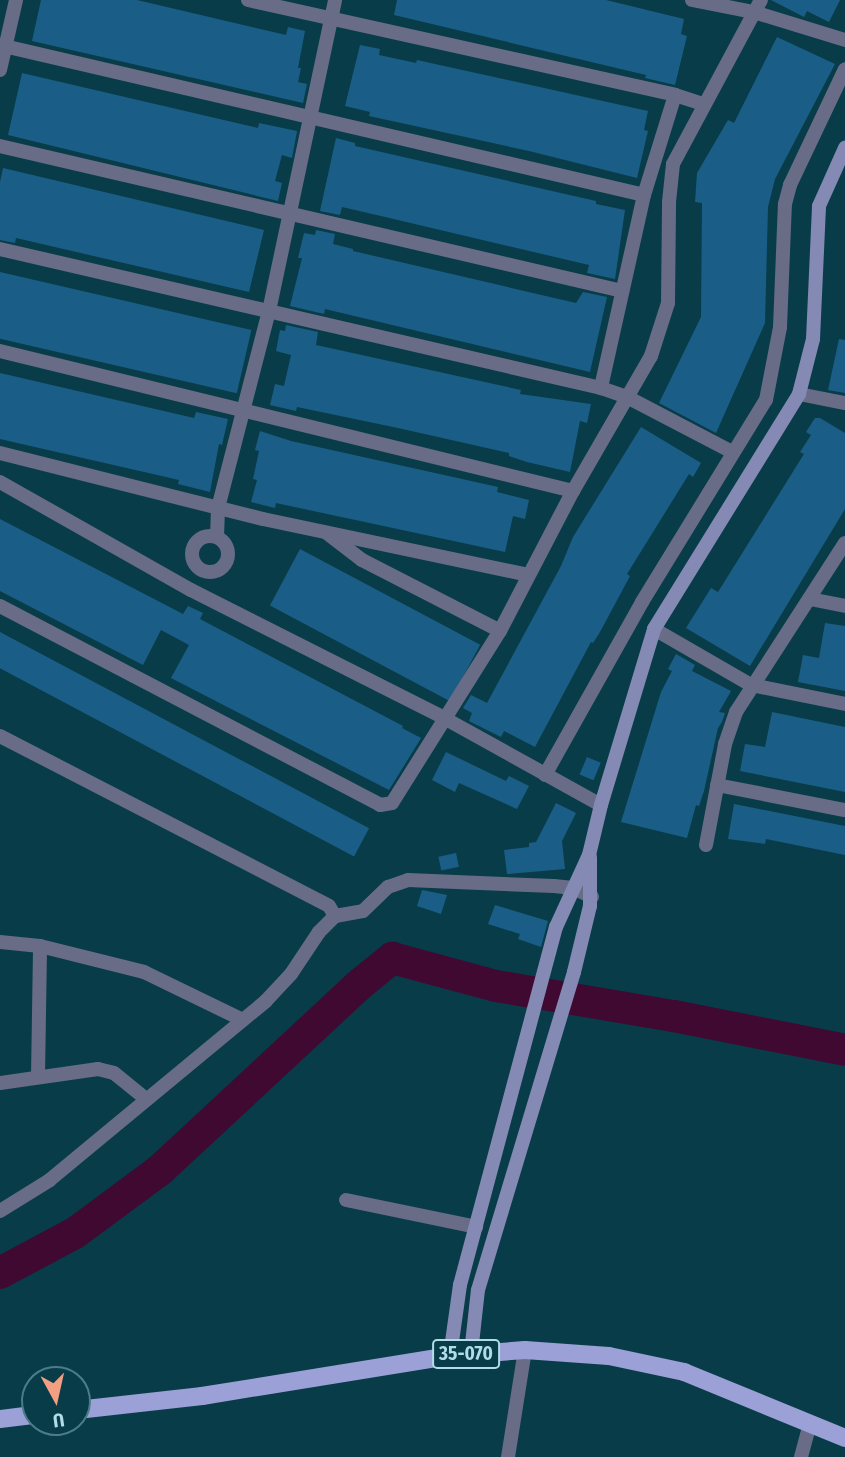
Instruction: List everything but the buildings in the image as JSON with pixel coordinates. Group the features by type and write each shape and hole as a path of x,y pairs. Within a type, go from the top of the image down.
{"main road":[{"name":"35-070","path":"91,1408 202,1396 471,1353 525,1350 610,1356 673,1369 845,1438"},
{"path":"0,1419 21,1417"}],"street":[{"path":"0,70 3,46 16,0"},
{"path":"248,0 675,94 704,104"},
{"path":"217,537 218,508 245,411 312,118 335,0"},
{"path":"692,0 757,6 845,40"},
{"path":"0,606 380,805 389,805 395,801 500,631 573,491 651,356 666,314 670,178 673,164 757,6"},
{"path":"3,46 645,195"},
{"path":"550,778 642,602 765,400 776,358 785,204 790,185 845,69"},
{"path":"601,388 645,195 675,94"},
{"path":"0,146 622,291"},
{"path":"450,1356 460,1286 535,1016 556,927 590,855 601,805 654,629 799,394 813,339 819,206 845,148"},
{"path":"0,249 601,388 627,397 733,452"},
{"path":"0,351 573,491"},
{"path":"799,394 845,402"},
{"path":"0,453 218,508 528,575"},
{"path":"0,482 191,590 444,718 601,805"},
{"path":"328,533 362,560 500,631"},
{"path":"203,537 217,537 227,546 228,560 218,571 204,571 194,562 193,548 203,537"},
{"path":"706,845 725,744 736,712 845,543"},
{"path":"191,590 204,571"},
{"path":"810,599 845,606"},
{"path":"654,629 751,685 845,704"},
{"path":"0,736 329,906 338,916"},
{"path":"716,785 845,810"},
{"path":"471,1353 478,1290 574,972 592,897 590,855"},
{"path":"0,1211 50,1180 243,1020 278,989 303,952 338,916 356,914 371,906 387,887 408,880 573,888 592,897"},
{"path":"0,942 40,947 144,972 243,1020"},
{"path":"38,1077 40,947"},
{"path":"0,1083 107,1070 146,1099"},
{"path":"496,1157 516,1164"},
{"path":"346,1200 476,1227"},
{"path":"508,1457 525,1350"},
{"path":"800,1457 810,1423"}],"waterway":[{"path":"0,1273 75,1233 160,1170 359,985 392,958 496,986 674,1016 845,1050"}]}
